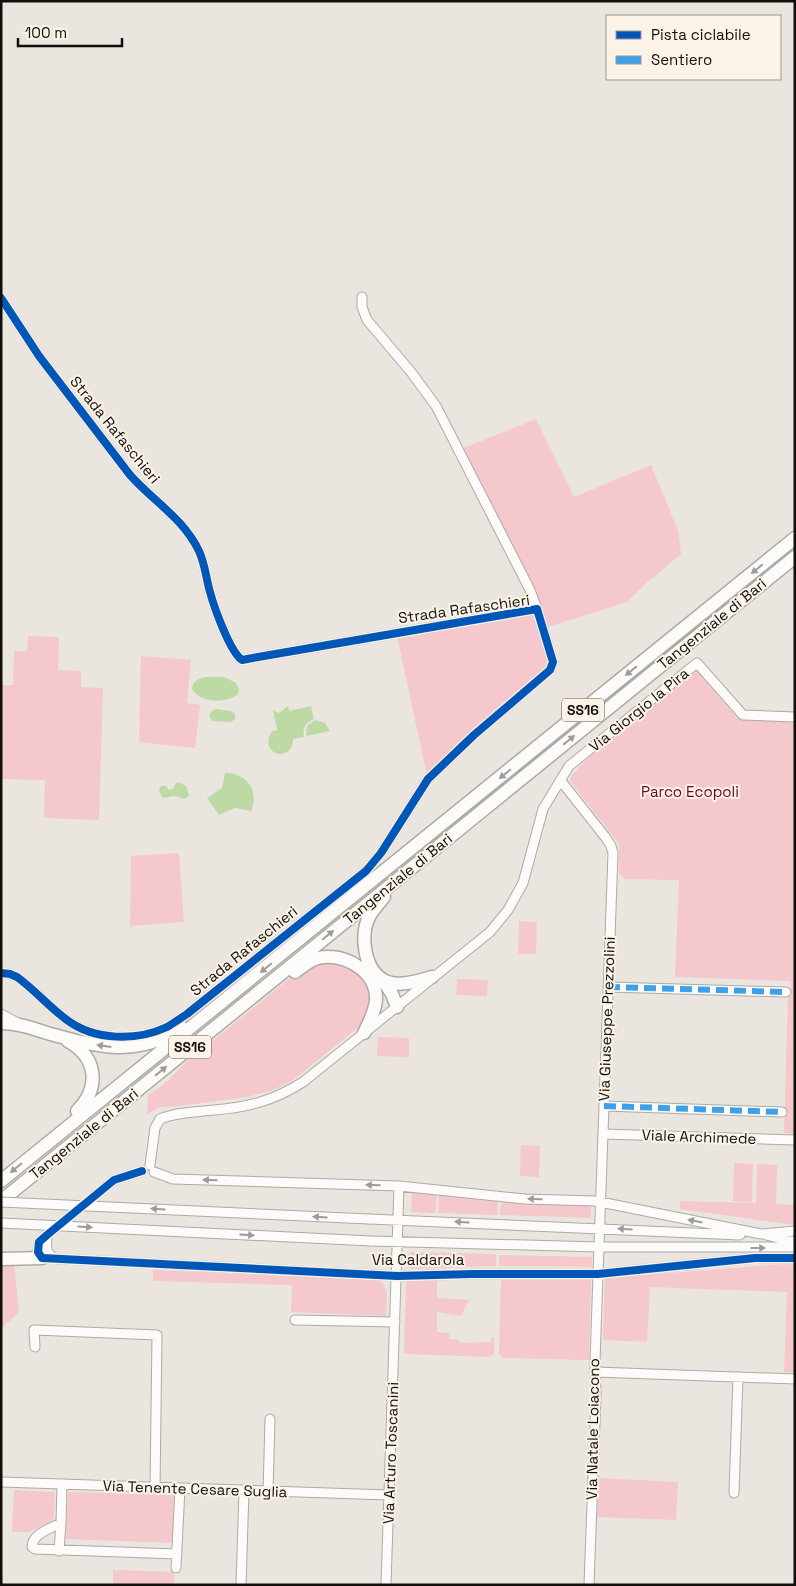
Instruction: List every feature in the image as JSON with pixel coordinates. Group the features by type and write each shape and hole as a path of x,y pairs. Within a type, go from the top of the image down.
{"highway":[{"name":"Tangenziale di Bari","path":"1,1181 795,538"},
{"name":"Tangenziale di Bari","path":"1,1201 795,557"},
{"path":"396,881 370,916 365,931 365,948 369,962 392,994 396,1007"},
{"path":"236,1010 274,988 307,963 324,958 340,958 364,970 375,991 385,1002 396,1007"},
{"path":"383,980 408,983 432,977"},
{"path":"364,1033 376,1001 375,991"},
{"path":"1,1023 25,1026 86,1044 116,1048 164,1038 193,1018 228,999"},
{"path":"41,1148 46,1137 87,1102 92,1089 93,1077 89,1061 74,1044 62,1037"},
{"path":"1,1259 42,1258"}],"street":[{"name":"Strada Rafaschieri","path":"1,973 17,977 68,1021 99,1035 120,1037 140,1035 168,1026 183,1017 366,871 381,853 428,779 474,735 550,670 553,662 530,590 444,420 426,391 367,320 362,307 362,297"},
{"name":"Strada Rafaschieri","path":"1,298 44,362 130,475 146,493 183,526 192,538 200,554 217,612 232,649 240,659 537,609"},
{"name":"Via Giorgio la Pira","path":"562,781 569,766 697,663 743,714 795,717"},
{"path":"152,1168 155,1128 160,1118 170,1114 231,1109 269,1100 284,1094 303,1082 490,932 508,910 523,883 543,809 562,781"},
{"name":"Via Giuseppe Prezzolini","path":"562,781 606,838 612,849 598,1274"},
{"path":"608,987 786,992"},
{"path":"1,1014 25,1026"},
{"path":"604,1106 782,1112"},
{"name":"Viale Archimede","path":"603,1134 795,1140"},
{"path":"42,1258 38,1252 39,1242 47,1234 114,1180 142,1172 144,1166 173,1179 399,1186 525,1199 601,1202 795,1242"},
{"name":"Via Arturo Toscanini","path":"386,1585 399,1186"},
{"path":"1,1201 746,1235 795,1231"},
{"name":"Via Caldarola","path":"1,1223 397,1242 599,1247 795,1247"},
{"path":"47,1234 46,1251 57,1259"},
{"name":"Via Caldarola","path":"722,1248 755,1258"},
{"name":"Via Caldarola","path":"42,1258 397,1276 598,1274 755,1258 795,1258"},
{"name":"Via Natale Loiacono","path":"589,1585 596,1396 598,1274"},
{"path":"295,1320 395,1322"},
{"path":"35,1347 34,1330 157,1335 155,1488"},
{"path":"595,1372 795,1379"},
{"path":"734,1493 738,1377"},
{"path":"268,1492 270,1420"},
{"name":"Via Tenente Cesare Suglia","path":"1,1482 389,1496"},
{"path":"60,1550 62,1484"},
{"path":"176,1568 180,1488"},
{"path":"241,1585 244,1491"},
{"path":"61,1523 37,1536 32,1542 32,1547 35,1549 177,1554"}],"green space":[{"path":"536,419 574,497 651,465 678,530 681,554 627,602 542,629 553,662 427,776 397,636 542,610 461,449"},
{"path":"28,636 59,637 58,670 81,671 81,687 103,688 99,820 44,818 45,780 1,779 1,685 13,685 14,651 27,651"},
{"path":"141,656 191,660 187,703 200,705 195,748 139,742"},
{"name":"Parco Ecopoli","path":"696,670 737,718 795,723 795,1134 784,1133 788,994 790,994 791,981 675,977 679,880 625,879 619,873 619,844 570,781 571,776 588,758"},
{"path":"179,853 184,922 130,926 131,856"},
{"path":"519,921 537,922 536,954 518,954"},
{"path":"340,961 364,978 373,1001 365,1020 360,1026 292,1081 271,1091 247,1097 161,1107 147,1114 148,1095 163,1085 184,1064 300,970 308,966"},
{"path":"457,979 488,980 487,996 456,995"},
{"path":"378,1037 409,1038 409,1057 377,1056"},
{"path":"521,1145 540,1146 539,1177 520,1176"},
{"path":"734,1163 753,1164 752,1202 733,1201"},
{"path":"757,1164 777,1165 776,1204 795,1205 795,1225 680,1209 680,1201 756,1203"},
{"path":"412,1192 437,1195 435,1213 411,1212"},
{"path":"439,1195 498,1201 497,1215 438,1213"},
{"path":"501,1202 591,1206 591,1218 500,1215"},
{"path":"410,1252 496,1254 496,1266 410,1269"},
{"path":"499,1255 592,1257 592,1267 499,1266"},
{"path":"1,1264 14,1264 19,1313 1,1328"},
{"path":"784,1264 795,1265 795,1373 784,1372 787,1292 650,1287 647,1342 603,1340 605,1278"},
{"path":"153,1270 378,1280 385,1286 387,1300 386,1316 291,1312 292,1285 153,1281"},
{"path":"501,1278 591,1279 589,1360 504,1358 499,1354"},
{"path":"437,1280 437,1298 469,1300 461,1316 437,1312 437,1332 449,1333 449,1339 459,1340 460,1343 491,1342 491,1337 494,1338 494,1354 489,1357 404,1354 406,1281"},
{"path":"599,1478 678,1482 676,1520 597,1517"},
{"path":"14,1490 55,1492 54,1519 29,1532 12,1532"},
{"path":"68,1492 176,1495 176,1543 66,1539"},
{"path":"113,1570 174,1572 174,1585 113,1585"}],"shaded area":[{"path":"204,677 224,677 236,683 239,689 238,694 220,701 201,697 192,689 196,681"},
{"path":"288,706 289,711 311,706 314,719 305,726 304,737 293,739 288,752 282,754 272,751 269,746 269,739 272,731 277,730 273,710 279,713"},
{"path":"215,709 231,711 235,714 235,719 231,722 212,721 210,713"},
{"path":"315,720 325,723 330,731 306,736 307,726"},
{"path":"225,773 240,776 250,784 254,797 251,811 235,808 219,815 207,798 222,788"},
{"path":"178,782 186,786 189,795 187,798 175,796 162,797 159,790 161,786 166,786 169,790 174,788"}],"marked path":[{"path":"608,987 786,992"},
{"path":"604,1106 782,1112"}],"cycle path":[{"path":"1,298 39,356 130,475 185,529 192,539 201,556 212,599 223,629 232,648 242,660 537,609 553,662 550,670 474,735 428,779 381,853 366,871 187,1014 167,1027 143,1035 116,1037 90,1032 67,1020 17,977 1,973"},
{"path":"142,1171 114,1180 47,1235 39,1242 38,1252 42,1258 397,1276 598,1274 755,1258 795,1258"}]}
